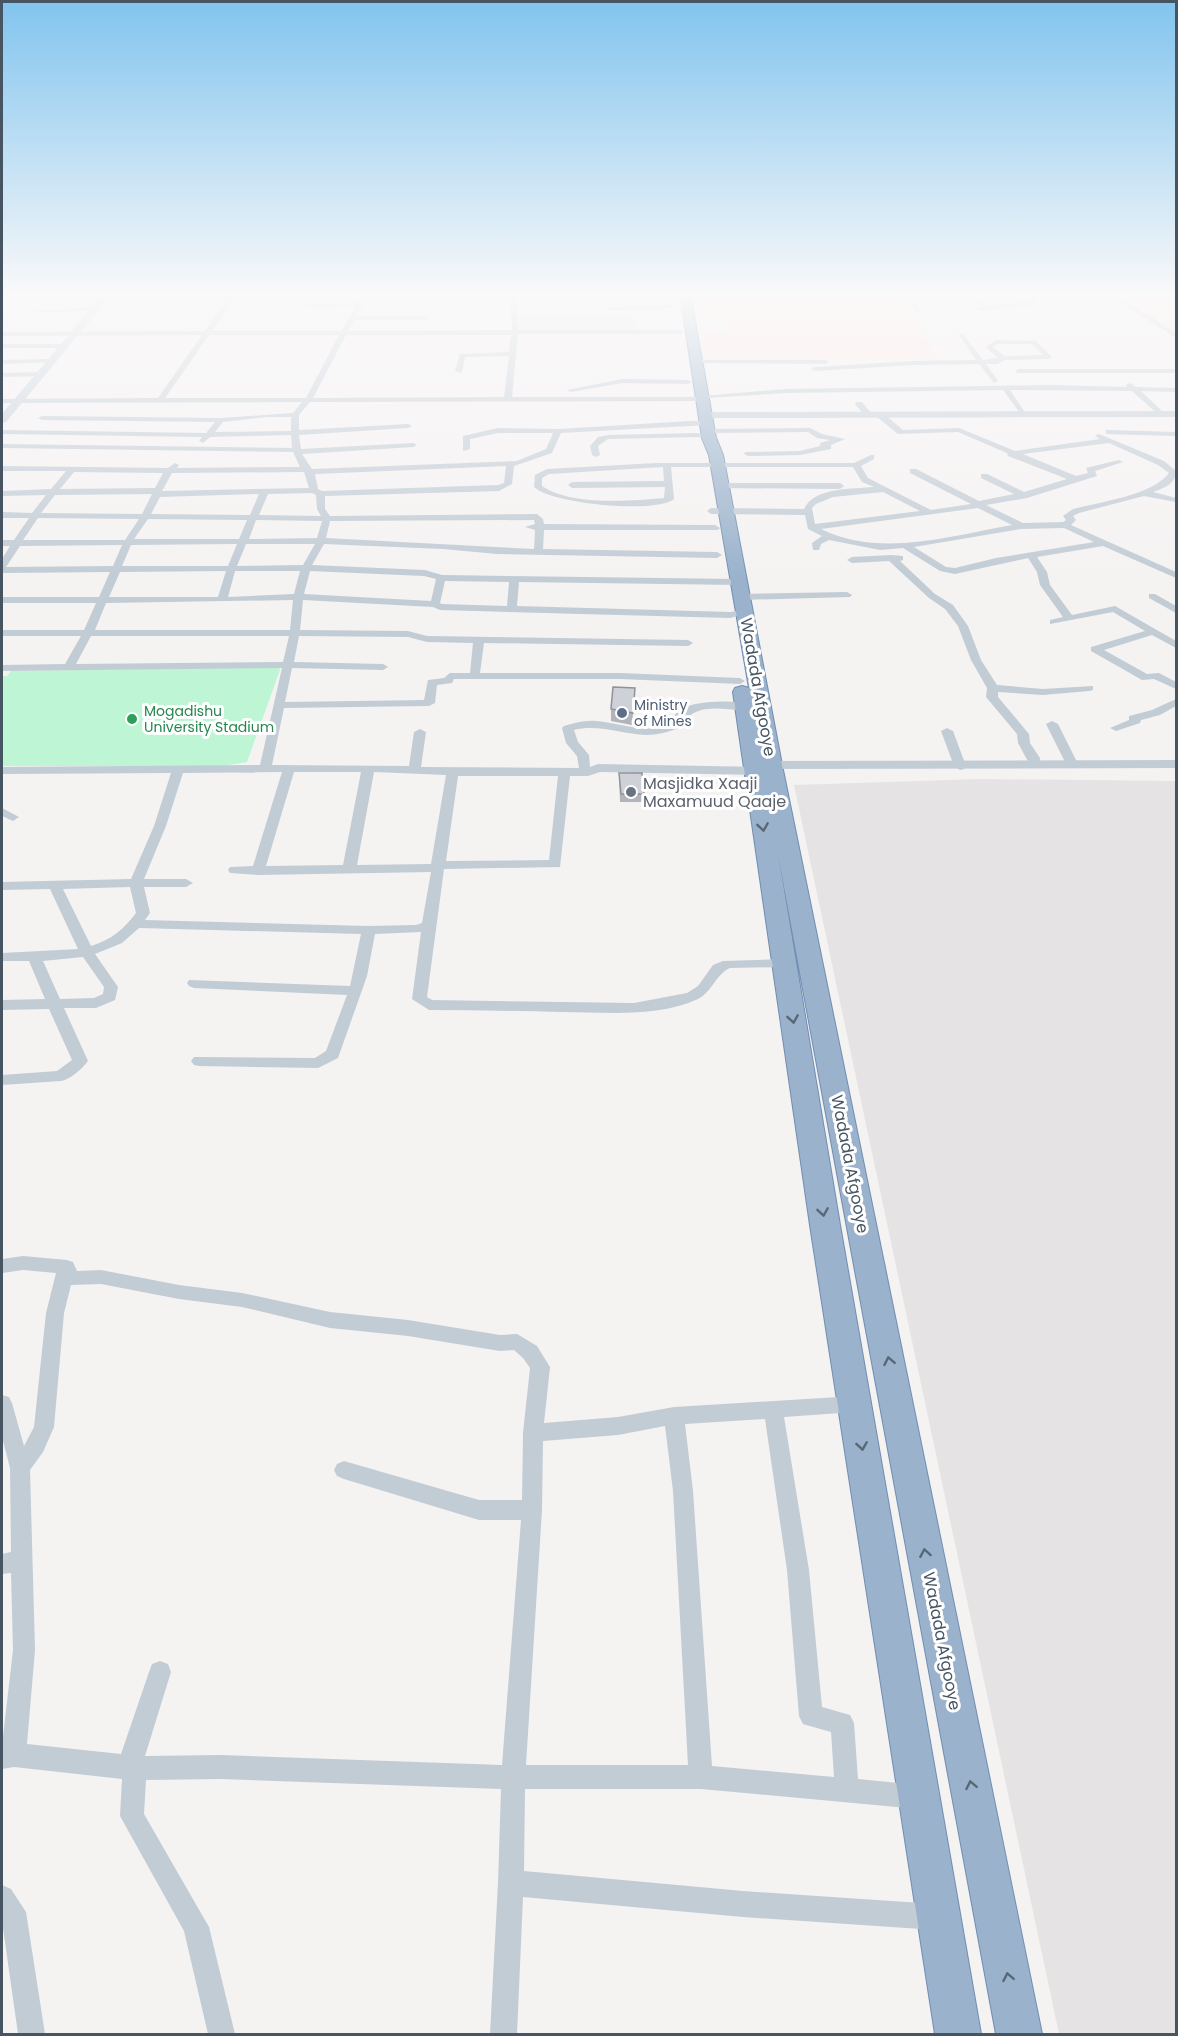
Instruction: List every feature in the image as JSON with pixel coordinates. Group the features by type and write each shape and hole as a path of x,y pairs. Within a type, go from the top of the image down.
{"highway":[{"name":"Wadada Afgooye","path":"696,388 709,445 735,598 742,694 763,768 784,963 958,2034"},
{"name":"Wadada Afgooye","path":"696,388 709,445 763,768 1018,2034"}],"main road":[{"path":"2,420 29,388"}],"street":[{"path":"160,399 168,388"},
{"path":"315,388 309,399 295,415 295,434 297,451 317,492 321,509 327,517"},
{"path":"508,394 509,388"},
{"path":"564,390 591,388"},
{"path":"632,388 709,445 807,512"},
{"path":"2,543 321,541 538,552 709,445 776,388"},
{"path":"709,445 757,392 778,388"},
{"path":"922,388 947,390 1005,388"},
{"path":"1005,388 1022,414"},
{"path":"1078,388 1091,392 1133,389 1173,390"},
{"path":"508,394 519,389"},
{"path":"1133,389 1160,414"},
{"path":"2,401 309,399 508,394 709,445 856,465 872,457"},
{"path":"859,405 868,414"},
{"path":"667,465 670,499 666,501 574,501 543,493 538,487 538,477 542,474 667,465 709,445 868,414 1176,414"},
{"path":"42,418 221,420 267,415 295,415"},
{"path":"880,415 897,431 959,430 1011,454 1075,479"},
{"path":"72,433 82,419"},
{"path":"68,668 88,633 128,542 145,517 169,470 195,449 221,420"},
{"path":"466,449 466,438 474,434 523,430 558,431 657,423 801,487 872,484"},
{"path":"2,432 295,434 408,426"},
{"path":"503,528 540,527 709,445 810,430 820,436 841,439 823,445 828,447 805,452 709,445 608,437 601,439 594,446 596,455"},
{"path":"2,468 308,471 510,464 526,462 549,451 558,431"},
{"path":"1165,433 1176,441"},
{"path":"1098,436 1176,434"},
{"path":"1011,454 1109,436 1161,463 1174,476 1165,484 1144,493 1076,511 1068,516 1072,520 1065,525"},
{"path":"2,446 297,451 413,446"},
{"path":"53,457 184,456"},
{"path":"100,470 115,462"},
{"path":"811,527 930,513 1024,496 1094,474 1089,470 1095,467 1119,462"},
{"path":"2,493 264,489 317,492 499,488 508,484 510,464"},
{"path":"856,465 865,480 930,513"},
{"path":"2,568 34,515 73,468"},
{"path":"222,600 231,568 253,518 269,470"},
{"path":"567,471 574,501"},
{"path":"913,471 1021,526"},
{"path":"984,477 1024,496"},
{"path":"572,485 668,484"},
{"path":"884,489 832,494 809,504 807,512 811,527 829,536 858,545 906,546 1021,526 1065,525 1176,575"},
{"path":"1144,493 1176,500"},
{"path":"2,515 403,519 537,517 540,521 538,552"},
{"path":"265,768 289,665 298,597 306,568 321,541 327,517"},
{"path":"816,548 817,543 829,536"},
{"path":"906,546 943,569 955,571 996,561 1032,557 1103,543"},
{"path":"1032,557 1042,572 1044,585 1069,618"},
{"path":"891,558 932,596 949,607 963,626 976,660 993,688 992,697 1023,734 1024,743 1034,758 1035,764"},
{"path":"852,560 922,558"},
{"path":"1166,569 1176,567"},
{"path":"2,568 306,568 425,573 441,578 514,580 735,598"},
{"path":"435,604 441,578"},
{"path":"512,609 514,580"},
{"path":"2,600 222,600 298,597 435,604 456,609 512,609 847,595"},
{"path":"1152,596 1176,610"},
{"path":"1054,622 1115,609 1176,645"},
{"path":"1155,631 1095,649 1136,670 1135,673 1146,678 1155,675 1176,686"},
{"path":"2,633 295,632 408,634 427,639 688,643"},
{"path":"475,675 479,640"},
{"path":"2,668 289,665 383,667"},
{"path":"280,705 429,703 432,682 448,681 450,676 475,675 620,676 742,694"},
{"path":"993,688 1043,692 1089,688"},
{"path":"588,772 583,765 583,755 573,743 568,728 579,724 600,722 607,728 642,732 667,730 675,726 677,717 682,711 742,694"},
{"path":"1116,728 1136,721 1133,718 1156,713 1176,702"},
{"path":"1052,724 1072,764"},
{"path":"947,731 960,766"},
{"path":"414,770 420,732"},
{"path":"2,770 265,768 588,772 598,768 742,770 1035,764 1176,764"},
{"path":"258,871 289,769"},
{"path":"349,870 368,769"},
{"path":"2,957 34,957 87,952 106,947 137,924 143,913 136,883 164,815 178,770"},
{"path":"453,772 437,866 419,999 429,1005 634,1008 668,1003 692,996 703,989 718,968 729,964 784,963"},
{"path":"235,870 349,870 555,864 564,772"},
{"path":"2,886 186,883"},
{"path":"2,1005 96,1003 110,997 111,987 87,952 55,885"},
{"path":"137,924 368,930 418,929 429,925"},
{"path":"199,1061 318,1063 333,1054 367,946 368,930"},
{"path":"2,1080 61,1076 80,1061 34,957"},
{"path":"194,983 354,991"},
{"path":"2,1266 23,1263 67,1267"},
{"path":"67,1267 71,1278 101,1277 179,1292 242,1300 330,1320 408,1328 500,1343 517,1342 530,1352 540,1367 533,1433 532,1510 513,1777 511,1883 503,2034"},
{"path":"20,1468 36,1446 44,1427 56,1313 67,1267"},
{"path":"2,1403 20,1468 12,1562 24,1650 8,1756 135,1768 221,1767 513,1777 701,1777 918,1797"},
{"path":"533,1433 618,1426 674,1416 855,1404"},
{"path":"773,1409 798,1570 811,1716 842,1723 847,1789"},
{"path":"674,1416 683,1491 701,1777"},
{"path":"344,1470 442,1502 479,1510 532,1510"},
{"path":"159,1672 133,1754 135,1768 132,1816 196,1927 221,2034"},
{"path":"511,1883 743,1904 939,1917"},
{"path":"2,1898 13,1912 32,2034"}],"shaded area":[{"path":"980,779 1176,781 1176,2034 1059,2034 794,785"}],"green space":[{"name":"Mogadishu University Stadium","path":"281,667 247,762 222,766 2,766 2,676 7,676 11,671"}],"building":[{"path":"613,687 635,688 633,713 611,709"},
{"path":"619,773 642,773 644,794 621,794"}],"place":[{"name":"Ministry of Mines","path":"622,713"},
{"name":"Mogadishu University Stadium","path":"132,719"},
{"name":"Masjidka Xaaji Maxamuud Qaaje","path":"631,792"}]}
